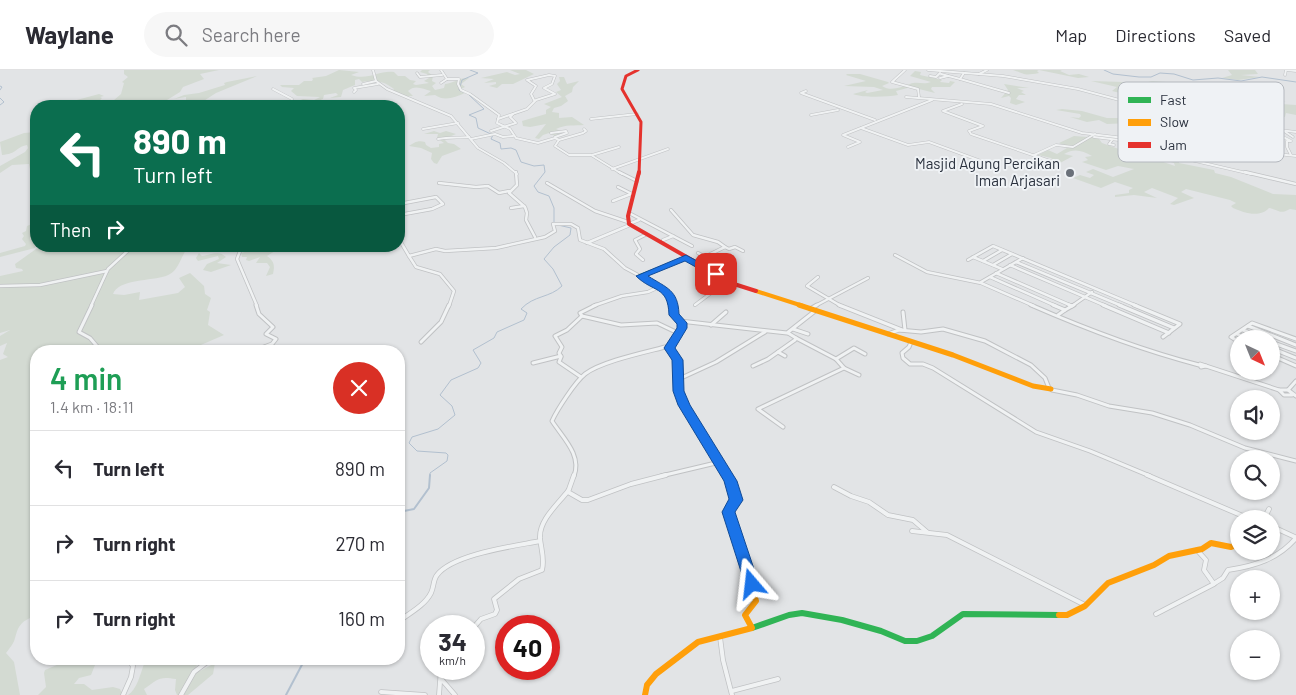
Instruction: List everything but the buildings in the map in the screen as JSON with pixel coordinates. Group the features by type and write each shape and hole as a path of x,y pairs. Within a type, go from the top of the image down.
{"street":[{"path":"373,70 378,82 397,95 449,115 478,148 506,164 517,174 517,184 510,191 499,193 489,186 478,188 458,183 439,184"},
{"path":"441,70 448,79"},
{"path":"629,224 633,194 638,182 640,122 622,89 626,76 638,70"},
{"path":"905,70 892,82 919,90 919,98"},
{"path":"928,70 1008,92"},
{"path":"979,74 987,70"},
{"path":"1285,75 1287,70 1296,71"},
{"path":"416,73 420,77 443,75"},
{"path":"930,76 936,77 940,73 1003,76 1082,90 1118,100"},
{"path":"960,79 964,74"},
{"path":"497,120 527,109 534,100 555,94 544,88 552,84 555,76 550,75 527,80 536,86 531,94 534,100"},
{"path":"940,78 954,75"},
{"path":"441,83 443,80 459,79 458,84 461,90 470,94 499,115 497,120"},
{"path":"363,84 378,82"},
{"path":"354,92 356,90 354,88 378,82"},
{"path":"273,89 292,100"},
{"path":"806,91 801,93 838,110 876,121"},
{"path":"906,97 993,104 1082,133 1118,141"},
{"path":"848,147 860,142 843,135 933,100"},
{"path":"963,103 943,111 983,126 968,131 971,134 1056,163"},
{"path":"810,115 838,110"},
{"path":"491,131 516,122 510,117 516,112"},
{"path":"591,119 608,117 615,119 637,114"},
{"path":"497,120 498,123 510,129 513,136 519,140 534,143 567,133 566,131 551,133"},
{"path":"423,129 458,123"},
{"path":"861,128 908,145 924,141 929,142 989,164"},
{"path":"555,138 559,140 585,132 586,130 584,129"},
{"path":"1284,131 1296,132"},
{"path":"1284,131 1293,137"},
{"path":"438,138 453,136 470,138 493,135 513,136"},
{"path":"1034,155 1056,145 1073,148 1094,136 1118,138"},
{"path":"1284,137 1291,140 1287,141 1287,144 1291,155"},
{"path":"559,140 556,147 568,154 592,156 619,147"},
{"path":"1112,140 1108,144 1114,146"},
{"path":"612,169 668,149"},
{"path":"1284,154 1296,156"},
{"path":"592,156 638,182"},
{"path":"1198,162 1296,184"},
{"path":"547,183 569,196 574,202 629,224 727,281 953,355 1033,386 1077,395 1109,406 1152,413 1190,425 1245,448 1296,461"},
{"path":"618,187 633,194"},
{"path":"510,191 511,196 524,206 527,213 526,220 531,233 535,237"},
{"path":"613,201 633,194"},
{"path":"405,203 436,197 443,204 432,209 405,214"},
{"path":"511,208 524,206"},
{"path":"670,210 693,236 718,242 729,249 735,247 743,251"},
{"path":"629,213 692,246"},
{"path":"587,243 639,220"},
{"path":"409,256 436,249 494,248 545,236 554,232 553,224 575,225 578,229 578,238 604,248 626,268 671,295 674,306 673,312 682,326 669,346 606,364 581,377 552,418 552,421 576,457 577,468 568,491 540,529 544,564 542,570 514,582 494,599 497,609 495,614 485,618"},
{"path":"643,260 636,254 640,249 635,240 645,235"},
{"path":"663,240 673,236"},
{"path":"968,260 993,246 1180,324 1163,337"},
{"path":"694,262 725,247"},
{"path":"405,249 416,267 440,274 454,291 439,323 421,342"},
{"path":"983,261 1003,250"},
{"path":"96,345 90,338 79,331 84,316 108,270 127,252"},
{"path":"240,252 237,258 259,314 273,327 266,334 276,339 269,345"},
{"path":"698,253 718,264 722,263"},
{"path":"992,265 1012,254"},
{"path":"895,255 927,272 981,282 1092,331 1146,350 1206,366 1279,390"},
{"path":"973,257 1002,270"},
{"path":"640,276 686,258"},
{"path":"981,282 1022,258"},
{"path":"1016,262 1174,328"},
{"path":"1010,265 1169,333"},
{"path":"0,286 10,287 67,280 108,270"},
{"path":"996,273 1072,306"},
{"path":"818,277 806,286 828,299 904,330 922,332 946,329 988,342 1029,364 1045,378 1051,389"},
{"path":"990,277 1066,310"},
{"path":"788,333 812,310 828,299 868,278"},
{"path":"695,305 727,281"},
{"path":"581,377 560,364 561,356 558,354 562,347 555,335 567,330 582,316 580,313 601,302 630,293 650,292 659,287"},
{"path":"1027,293 1033,289"},
{"path":"1057,316 1096,289"},
{"path":"710,325 726,312"},
{"path":"903,312 904,330"},
{"path":"582,316 624,326 644,322 656,323 661,324 669,331 679,333"},
{"path":"680,321 788,333 836,359 844,368 859,375"},
{"path":"1243,330 1252,322 1296,338"},
{"path":"877,328 883,323"},
{"path":"1248,326 1296,345"},
{"path":"794,329 808,334"},
{"path":"888,334 904,330"},
{"path":"678,379 716,362 765,331"},
{"path":"753,366 778,352 796,338"},
{"path":"911,342 909,347 902,353 906,361 933,368 1029,428 1113,460 1230,510"},
{"path":"669,346 677,360 678,391 684,405 720,462 736,497 728,512 755,595 756,601 745,615 752,628"},
{"path":"1280,346 1296,352 1286,362"},
{"path":"836,359 854,348 865,354"},
{"path":"1280,351 1296,358"},
{"path":"778,352 785,356"},
{"path":"533,363 561,356"},
{"path":"1280,359 1296,366"},
{"path":"782,427 758,409 844,368"},
{"path":"1288,390 1296,381"},
{"path":"1280,390 1288,390 1294,396"},
{"path":"1280,391 1284,395 1294,396"},
{"path":"568,491 573,495 588,500 631,484 720,462"},
{"path":"834,487 851,496 869,502 888,515 913,520 927,532"},
{"path":"1156,614 1215,583 1223,578 1228,570 1258,565 1286,550 1296,538 1280,530"},
{"path":"912,531 947,534 1085,606"},
{"path":"405,616 423,603 430,594 435,585 436,575 440,571 468,557 540,541"},
{"path":"645,695 646,686 651,679 674,658 700,641 752,628 789,615 802,614 845,620 882,631 906,641 917,641 932,636 963,614 1027,613 1062,615 1076,612 1085,606 1103,586 1154,565 1169,556 1202,549 1211,543 1230,547"},
{"path":"1197,550 1206,560 1204,570 1215,583"},
{"path":"720,635 723,660 732,693 778,679"},
{"path":"123,695 131,677 132,665"},
{"path":"181,695 194,672 203,665"},
{"path":"439,695 442,680"},
{"path":"443,680 455,695"},
{"path":"381,692 425,695"}],"shaded area":[{"path":"124,70 219,70 200,74 204,79 183,87 180,92 167,100 114,100 121,94 124,83 122,82 128,77 124,74"},
{"path":"339,70 359,72 351,75 357,77 394,72 398,76 405,76 410,80 416,81 413,84 416,85 429,83 424,81 429,78 427,74 420,72 422,70 430,70 428,72 433,76 432,81 436,83 432,86 435,90 444,88 445,84 469,78 461,84 465,87 461,89 466,91 465,93 446,98 435,95 424,96 431,91 416,87 408,91 413,96 405,96 392,91 394,89 386,84 375,81 362,82 359,79 355,80 355,85 343,90 341,97 330,98 338,95 336,93 324,95 320,100 314,100 320,97 297,96 291,91 294,88 282,87 280,85 299,85 304,81 312,81 312,78 326,76"},
{"path":"510,70 526,70 534,74 513,84 502,84 497,88 489,86 496,84 496,82 484,83 494,79 481,78 507,72 515,75 520,74"},
{"path":"1013,70 1039,70 1037,71 1039,73 1027,74"},
{"path":"1039,70 1062,70 1060,71 1069,75 1079,74 1089,77 1078,78"},
{"path":"1228,70 1255,70 1258,74 1241,75 1260,77 1238,80 1222,78 1232,75"},
{"path":"915,71 921,72 920,75 942,80 940,82 955,82 950,87 932,87 931,89 935,93 911,87 896,91 898,95 881,97 853,94 868,90 865,92 883,90 874,87 844,86 866,81 847,74 860,74 888,82 882,86 889,89 913,83 931,82 910,76"},
{"path":"257,76 216,93 205,100 186,100 186,97 174,99 225,85 224,83 227,82"},
{"path":"559,77 564,77 567,84 579,81 573,87 572,92 565,96 568,101 554,108 552,112 559,113 559,118 572,117 584,125 563,126 556,129 563,132 555,136 549,133 539,139 535,138 546,124 530,127 523,126 522,121 546,114 546,110 551,107 544,104 562,97 556,92 561,90 557,84 560,81"},
{"path":"1091,81 1124,82 1118,82 1118,92 1112,91 1117,87"},
{"path":"1004,84 1029,88 1017,88 1024,91 1021,92 1026,95 1019,95 1016,99 1025,102 1016,105 1010,103 1011,98 1009,96 1001,98 1008,90"},
{"path":"99,94 104,96 100,97 102,98 100,100 77,100"},
{"path":"1284,104 1296,105 1296,115 1286,113 1285,117"},
{"path":"1056,110 1082,111 1107,118 1118,118 1118,124 1107,124 1099,120 1087,122 1070,117 1079,118 1080,114"},
{"path":"434,131 440,133 446,131 456,134 444,139 461,149 442,156 437,164 431,159 432,153 421,148 409,146 420,141 425,142 431,148 439,147 439,144 444,143 437,138 438,134 424,134"},
{"path":"30,132 30,169 29,164 12,165 0,173 0,166 25,152 28,148 27,145 2,155 0,142"},
{"path":"1074,136 1101,138 1099,139 1102,143 1118,149 1118,162 1163,162 1175,166 1171,162 1179,162 1214,170 1215,173 1231,177 1273,194 1296,195 1296,210 1290,209 1281,212 1269,208 1257,214 1247,213 1233,208 1231,206 1236,203 1230,200 1186,189 1181,192 1194,198 1174,205 1170,204 1178,198 1152,188 1144,192 1157,198 1134,195 1115,197 1115,195 1129,193 1129,190 1133,188 1115,182 1101,188 1073,178 1080,175 1090,178 1094,175 1086,172 1093,169 1113,177 1134,169 1118,166 1106,170 1082,162 1088,160 1085,157 1092,156 1078,150 1064,154 1073,156 1060,163 1051,160 1051,158 1038,155 1048,150 1057,154 1067,148 1059,143"},
{"path":"30,225 30,249 0,257 0,253 25,246 22,233 26,231 27,226"},
{"path":"32,252 185,252 171,274 160,278 128,283 116,289 113,294 124,295 140,292 139,300 178,293 185,287 179,278 190,273 204,286 205,294 211,298 207,310 210,312 208,325 224,335 201,345 30,345 30,618 21,624 14,642 6,653 14,662 20,695 0,695 0,360 8,357 3,354 7,343 0,346 0,336 10,330 0,333 0,276 23,271 16,268 15,264"},
{"path":"273,252 267,256 273,264 273,274 266,276 270,267 267,263 256,263 260,257 249,261 246,260 247,257 242,257 241,253"},
{"path":"199,253 202,256 215,253 221,254 226,257 217,263 231,265 211,272 203,270 207,264 219,259 218,256 198,261 196,258"},
{"path":"57,665 95,665 91,675 79,678 74,684 84,684 92,690 113,687 120,689 122,693 127,695 38,695 46,687 45,670"},
{"path":"144,665 197,665 195,668 200,671 215,665 213,674 188,695 177,695 175,690 176,679 162,678 144,689 147,695 128,695 140,677"}],"waterway":[{"path":"463,92 459,90 462,80 478,73 470,70"},
{"path":"1104,70 1113,74 1139,77 1151,77 1160,73 1174,74 1193,80 1218,78 1241,81 1262,77 1296,82"},
{"path":"0,86 2,87 0,90"},
{"path":"469,95 484,109 469,115 476,118 478,128 493,135 491,139 500,143 501,149 511,148 516,150 521,162 534,166 544,165 545,172 534,186 538,192 549,196 554,208 554,224"},
{"path":"0,98 4,102 0,105"},
{"path":"430,475 430,473 447,461 448,455 446,453 417,451 409,443 412,437 438,429 455,415 452,406 440,395 451,380 478,368 481,363 473,350 494,338 497,332 524,320 527,313 521,309 526,304 552,293 562,286 553,269 544,259 554,247 570,235 571,228 558,225"},
{"path":"405,511 414,509 429,488 430,475"},
{"path":"286,695 302,665"}],"traffic: fast":[{"path":"677,361 669,346 682,328 682,323 674,315 671,295 640,276 686,258"},
{"path":"752,628 789,615 802,613 842,620 881,631 905,641 917,641 932,636 963,614 1059,615"}],"traffic: slow":[{"path":"756,291 953,355 1033,386 1051,389"},
{"path":"645,695 647,685 656,674 698,642 752,628 745,615 756,601 728,512 736,499 726,471 684,405 679,391 677,361"},
{"path":"1059,615 1067,615 1085,606 1108,583 1154,565 1169,556 1202,549 1211,543 1230,547"}],"traffic: jam":[{"path":"638,70 626,76 622,89 641,122 639,179 628,216 629,224 734,284 756,291"}],"place":[{"name":"Masjid Agung Percikan Iman Arjasari","path":"1070,173"}],"route":[{"path":"716,274 686,258 640,276 671,295 674,302 674,315 682,323 680,332 669,346 677,360 678,391 684,405 726,471 736,496 736,500 728,512 752,584"}]}
